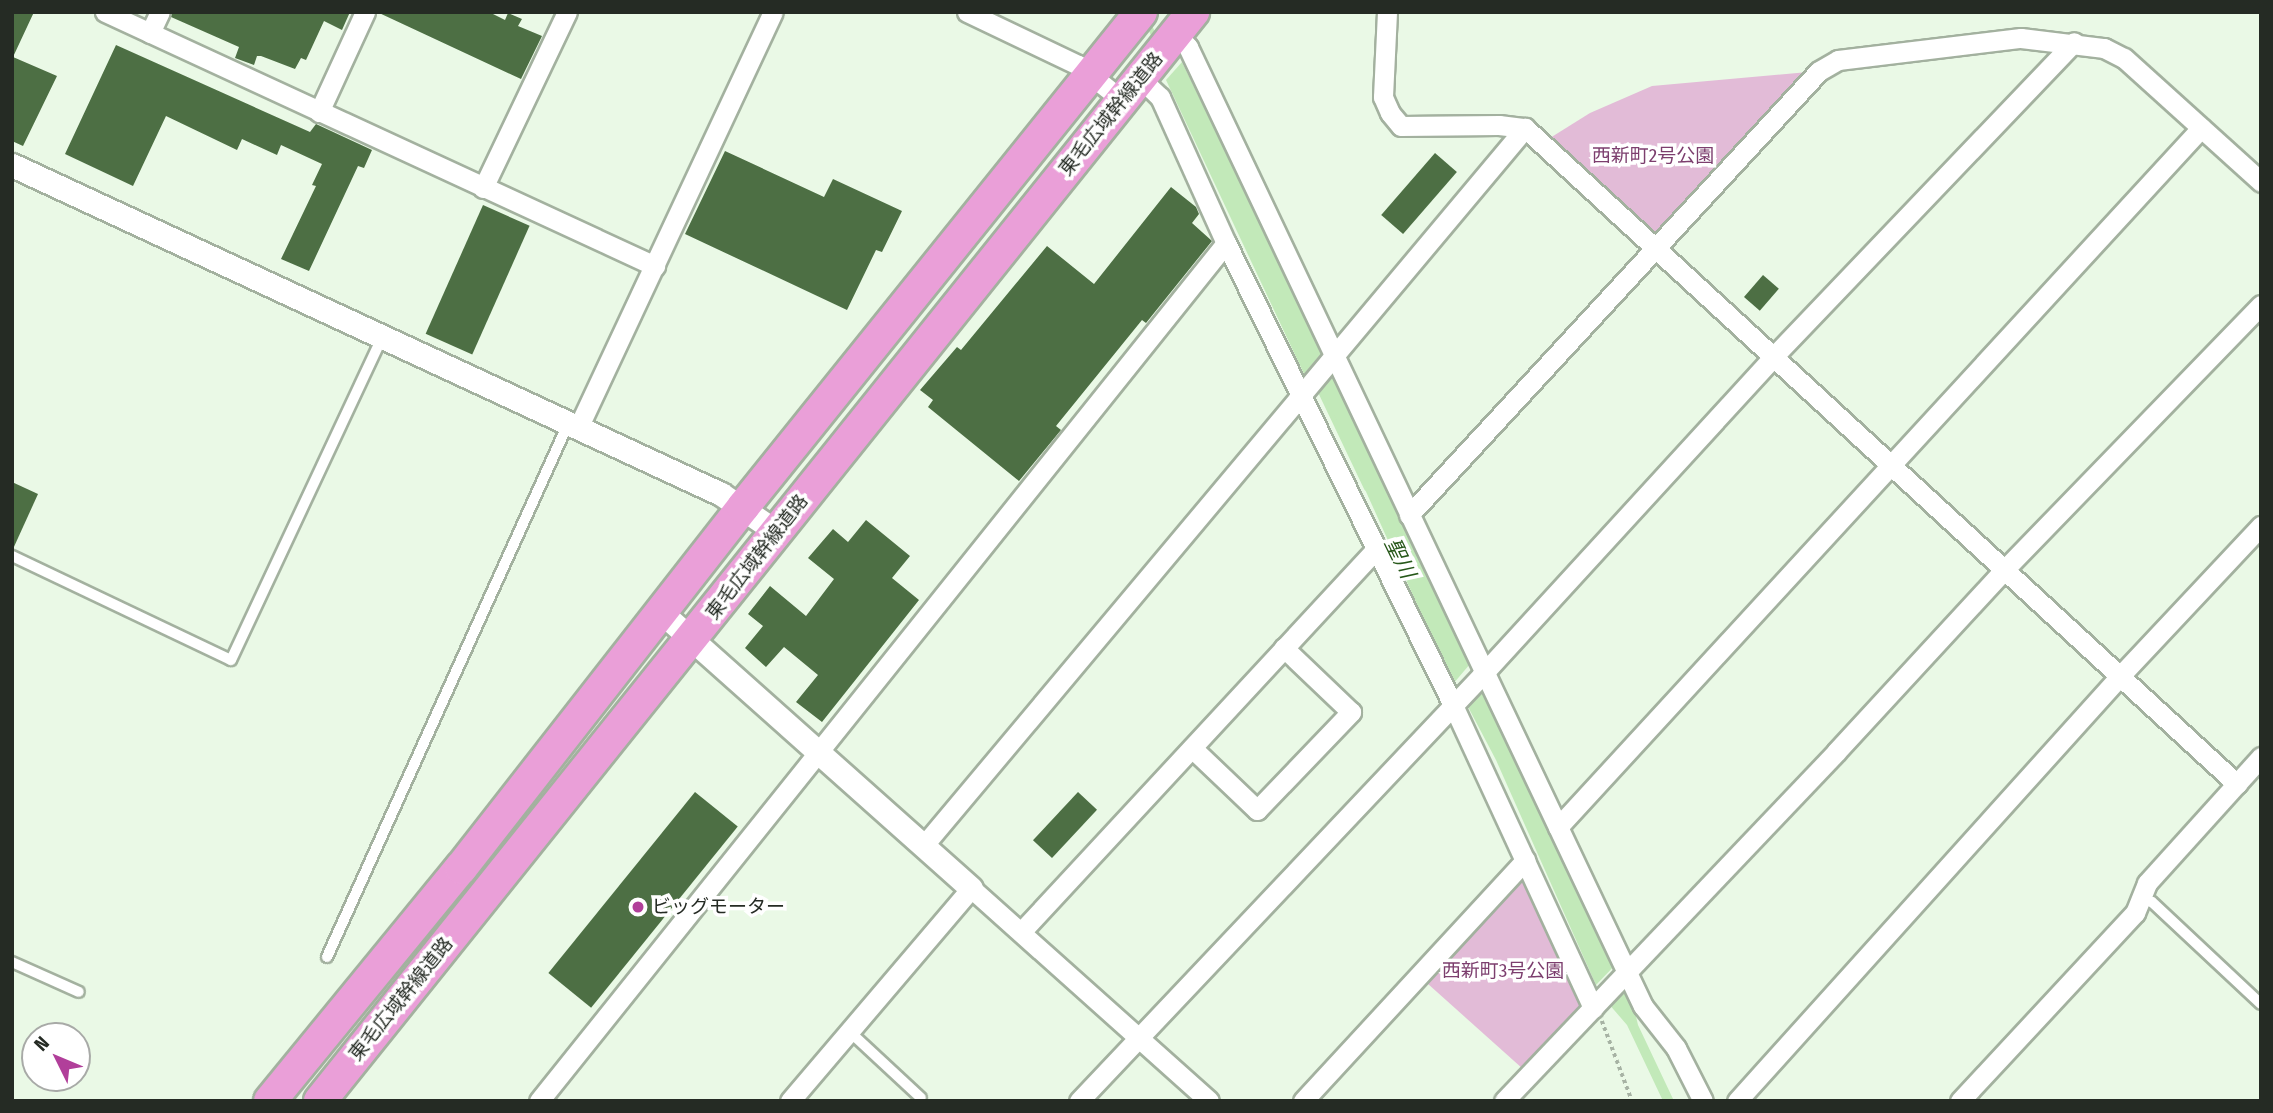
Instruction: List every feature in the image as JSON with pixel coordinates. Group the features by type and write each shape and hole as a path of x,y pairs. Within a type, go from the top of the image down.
{"highway":[{"name":"東毛広域幹線道路","path":"270,1101 461,868 743,507 1091,75 1130,19"},
{"name":"東毛広域幹線道路","path":"320,1101 1181,28"}],"street":[{"path":"105,12 655,266"},
{"path":"150,33 160,12"},
{"path":"319,112 365,12"},
{"path":"483,188 567,12"},
{"path":"573,426 655,266 773,12"},
{"path":"967,12 1066,58 1091,75 1138,81 1160,97 1226,243 1305,394 1376,549 1455,703 1525,860 1598,1002"},
{"path":"1387,12 1384,97 1390,113 1401,126 1499,125 1525,128 2237,783"},
{"path":"1181,28 1332,361 1409,515 1625,973 1643,1006 1676,1048 1703,1101"},
{"path":"1409,515 1819,71 1838,60 2021,38 2074,42 2104,48 2124,58 2261,182"},
{"path":"1079,1101 1455,703 1774,356 2074,42"},
{"path":"924,845 1305,394 1525,128"},
{"path":"1558,827 2201,128"},
{"path":"12,165 383,335 743,507 777,532"},
{"path":"540,1101 1226,243"},
{"path":"1504,1101 2004,570 2261,305"},
{"path":"1737,1101 2120,676 2261,526"},
{"path":"1021,932 1376,549"},
{"path":"661,612 1209,1101"},
{"path":"1192,748 1257,810 1351,712 1284,648"},
{"path":"1960,1101 2135,913 2147,883 2261,757"},
{"path":"1303,1101 1525,860"},
{"path":"790,1101 971,888"}],"lane":[{"path":"12,556 230,660 383,335"},
{"path":"327,957 573,426"},
{"path":"2141,899 2152,902 2261,1003"},
{"path":"12,961 79,992"},
{"path":"849,1031 921,1098"}],"path":[{"path":"1598,1002 1632,1101"}],"green space":[{"name":"西新町2号公園","path":"1819,71 1658,248 1542,143 1590,113 1652,86"},
{"name":"西新町3号公園","path":"1520,865 1583,1004 1523,1069 1418,975"}],"water":[{"path":"1182,62 1323,352 1304,374 1166,80"},
{"path":"1334,372 1470,664 1453,684 1320,390"},
{"path":"1484,684 1617,963 1596,985 1496,760 1466,703"},
{"path":"1628,982 1638,1025 1674,1101 1663,1101 1627,1025 1608,1003"}],"building":[{"path":"12,12 34,12 13,57 57,76 23,146 12,141"},
{"path":"172,12 350,12 342,30 324,21 306,60 301,58 295,69 261,56 257,56 254,65 235,58 239,47 171,17"},
{"path":"377,12 489,12 505,20 508,13 522,19 518,26 542,36 521,79"},
{"path":"116,45 310,132 316,124 372,150 364,168 358,166 309,271 281,259 316,186 312,185 322,164 281,145 277,155 242,139 237,150 166,116 133,186 65,154"},
{"path":"725,151 824,197 833,179 902,211 882,252 876,250 847,310 685,234"},
{"path":"1435,153 1457,172 1403,234 1381,215"},
{"path":"1171,187 1196,207 1199,214 1192,223 1212,241 1146,323 1142,320 1056,426 1061,430 1019,481 928,407 933,400 920,390 957,347 961,350 1047,246 1094,284"},
{"path":"483,205 530,226 472,355 426,334"},
{"path":"1763,275 1779,289 1760,311 1744,297"},
{"path":"12,482 38,494 13,549 12,549"},
{"path":"866,520 910,556 892,578 919,600 822,722 796,702 818,675 784,647 766,667 745,648 763,626 748,614 770,586 806,616 834,579 808,558 833,529 848,542"},
{"name":"ビッグモーター","path":"695,792 738,827 591,1008 548,973"},
{"path":"1078,792 1097,810 1052,858 1033,840"}],"waterway":[{"name":"聖川","path":"1147,21 1156,41"},
{"name":"聖川","path":"1316,383 1366,488"}],"place":[{"name":"ビッグモーター","path":"638,907"}]}
